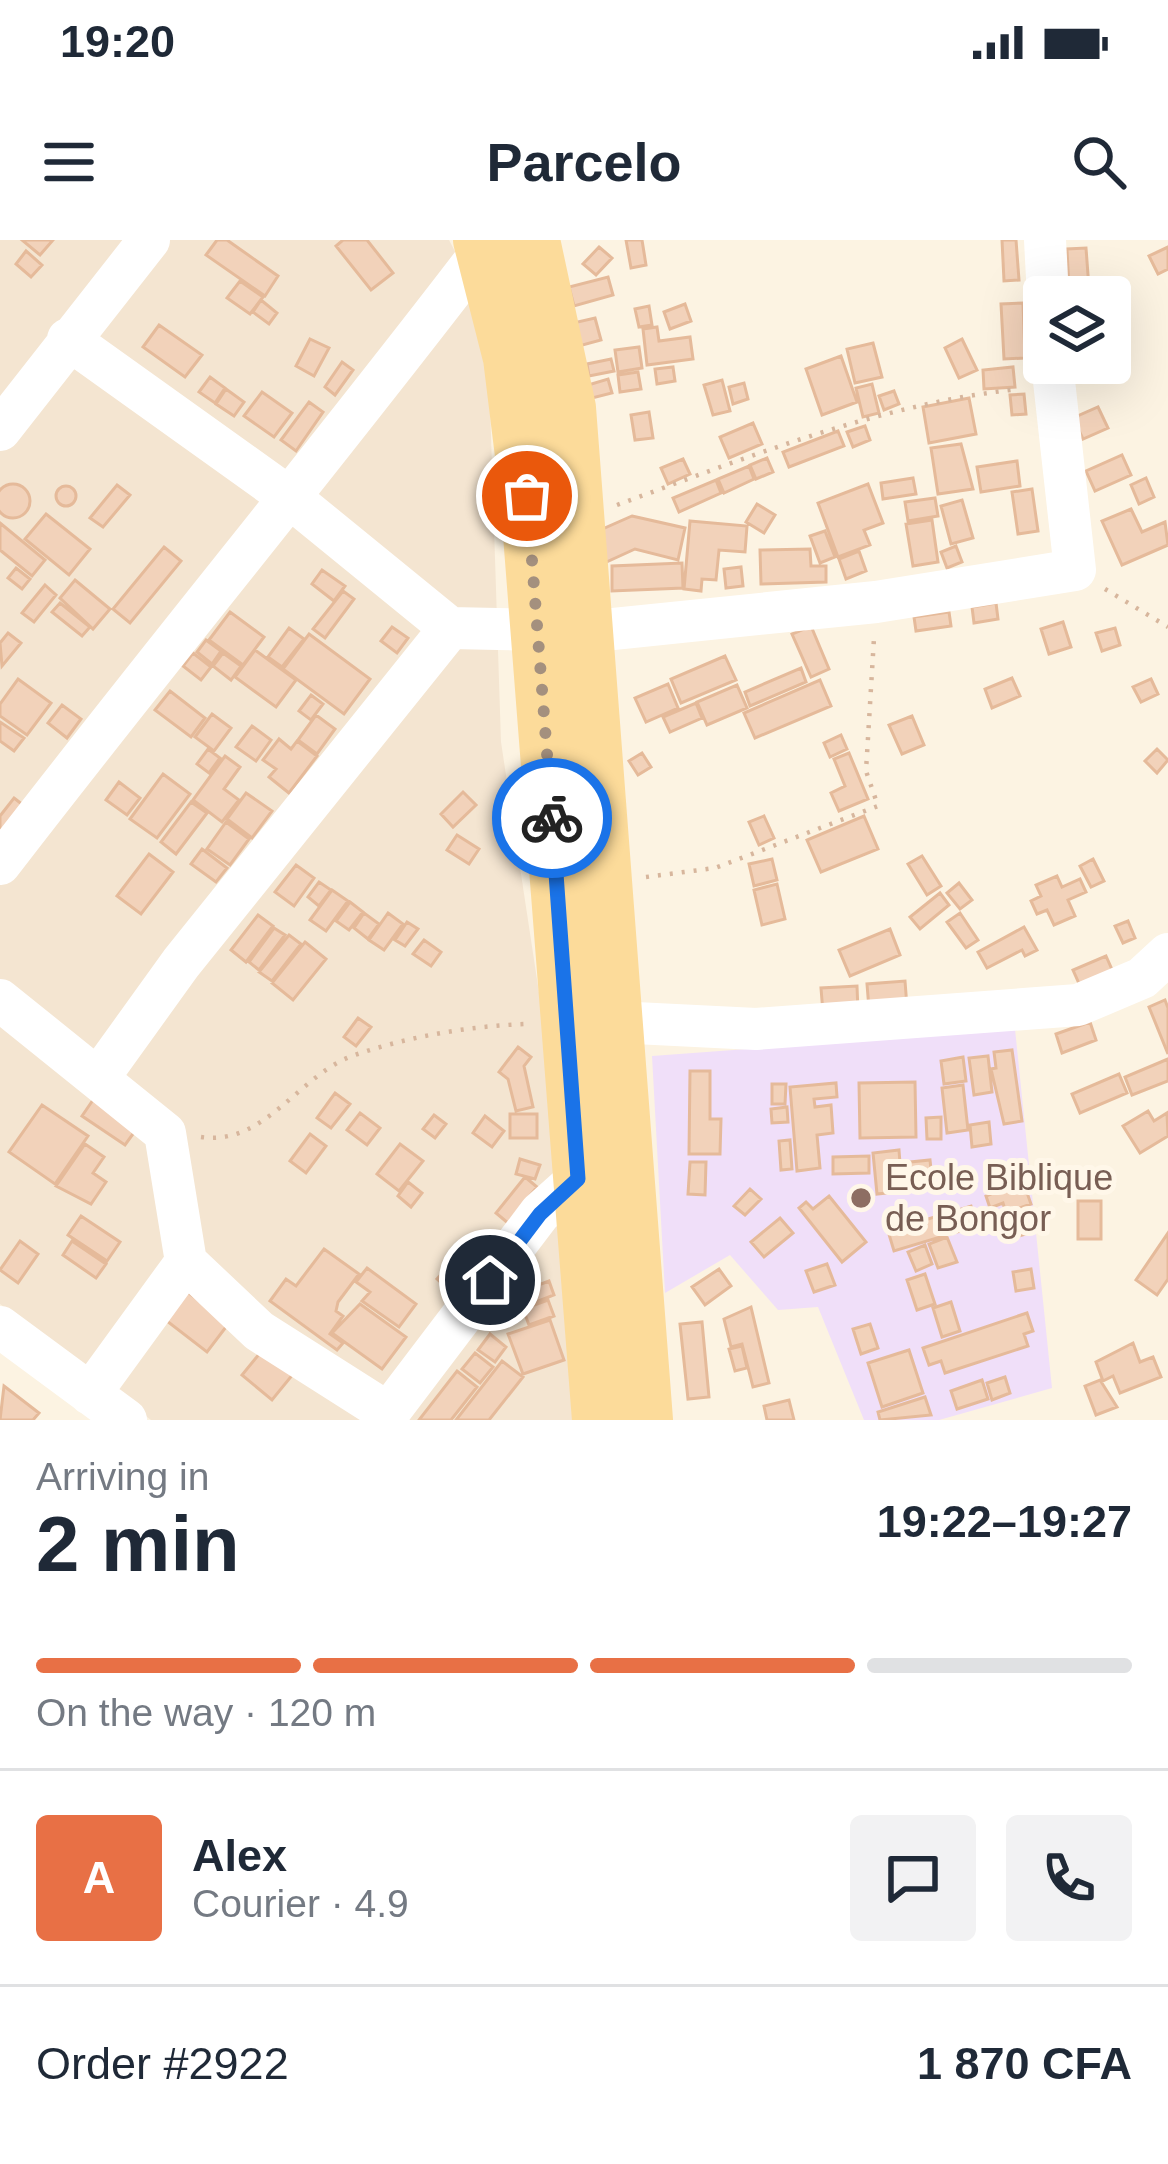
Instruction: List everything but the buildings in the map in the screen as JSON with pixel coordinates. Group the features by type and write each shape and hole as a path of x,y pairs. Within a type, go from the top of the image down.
{"main road":[{"path":"498,243 569,408 578,519 561,631 603,1176 599,1420"},
{"path":"498,243 510,358 605,883 591,1023"},
{"path":"603,1176 646,1420"}],"street":[{"path":"0,430 148,240"},
{"path":"1045,240 1047,276"},
{"path":"0,864 204,600 292,500 498,243"},
{"path":"68,339 292,500 450,628 561,631 876,602 1075,570 1053,384"},
{"path":"99,1077 181,963 450,628"},
{"path":"591,1023 756,1029 1078,1005 1142,978 1168,954"},
{"path":"0,1000 165,1132 187,1262 259,1331 386,1417 540,1214 603,1176"},
{"path":"90,1394 187,1262"},
{"path":"0,1327 126,1420"}],"path":[{"path":"578,519 792,441 1023,380"},
{"path":"1075,570 1168,627"},
{"path":"605,883 715,868 878,806 866,771 876,602"},
{"path":"165,1132 224,1141 274,1113 346,1058 432,1035 591,1023"}],"shaded area":[{"path":"0,240 449,240 487,313 501,742 565,1164 595,1420 151,1420 0,1304"},
{"path":"1015,1029 1052,1388 939,1420 864,1420 818,1307 778,1310 730,1255 665,1293 652,1056"}],"way so far":[{"path":"527,496 552,818"}],"place":[{"name":"Ecole Biblique de Bongor","path":"861,1198"}],"route":[{"path":"490,1280 540,1214 578,1179 552,818"}]}
